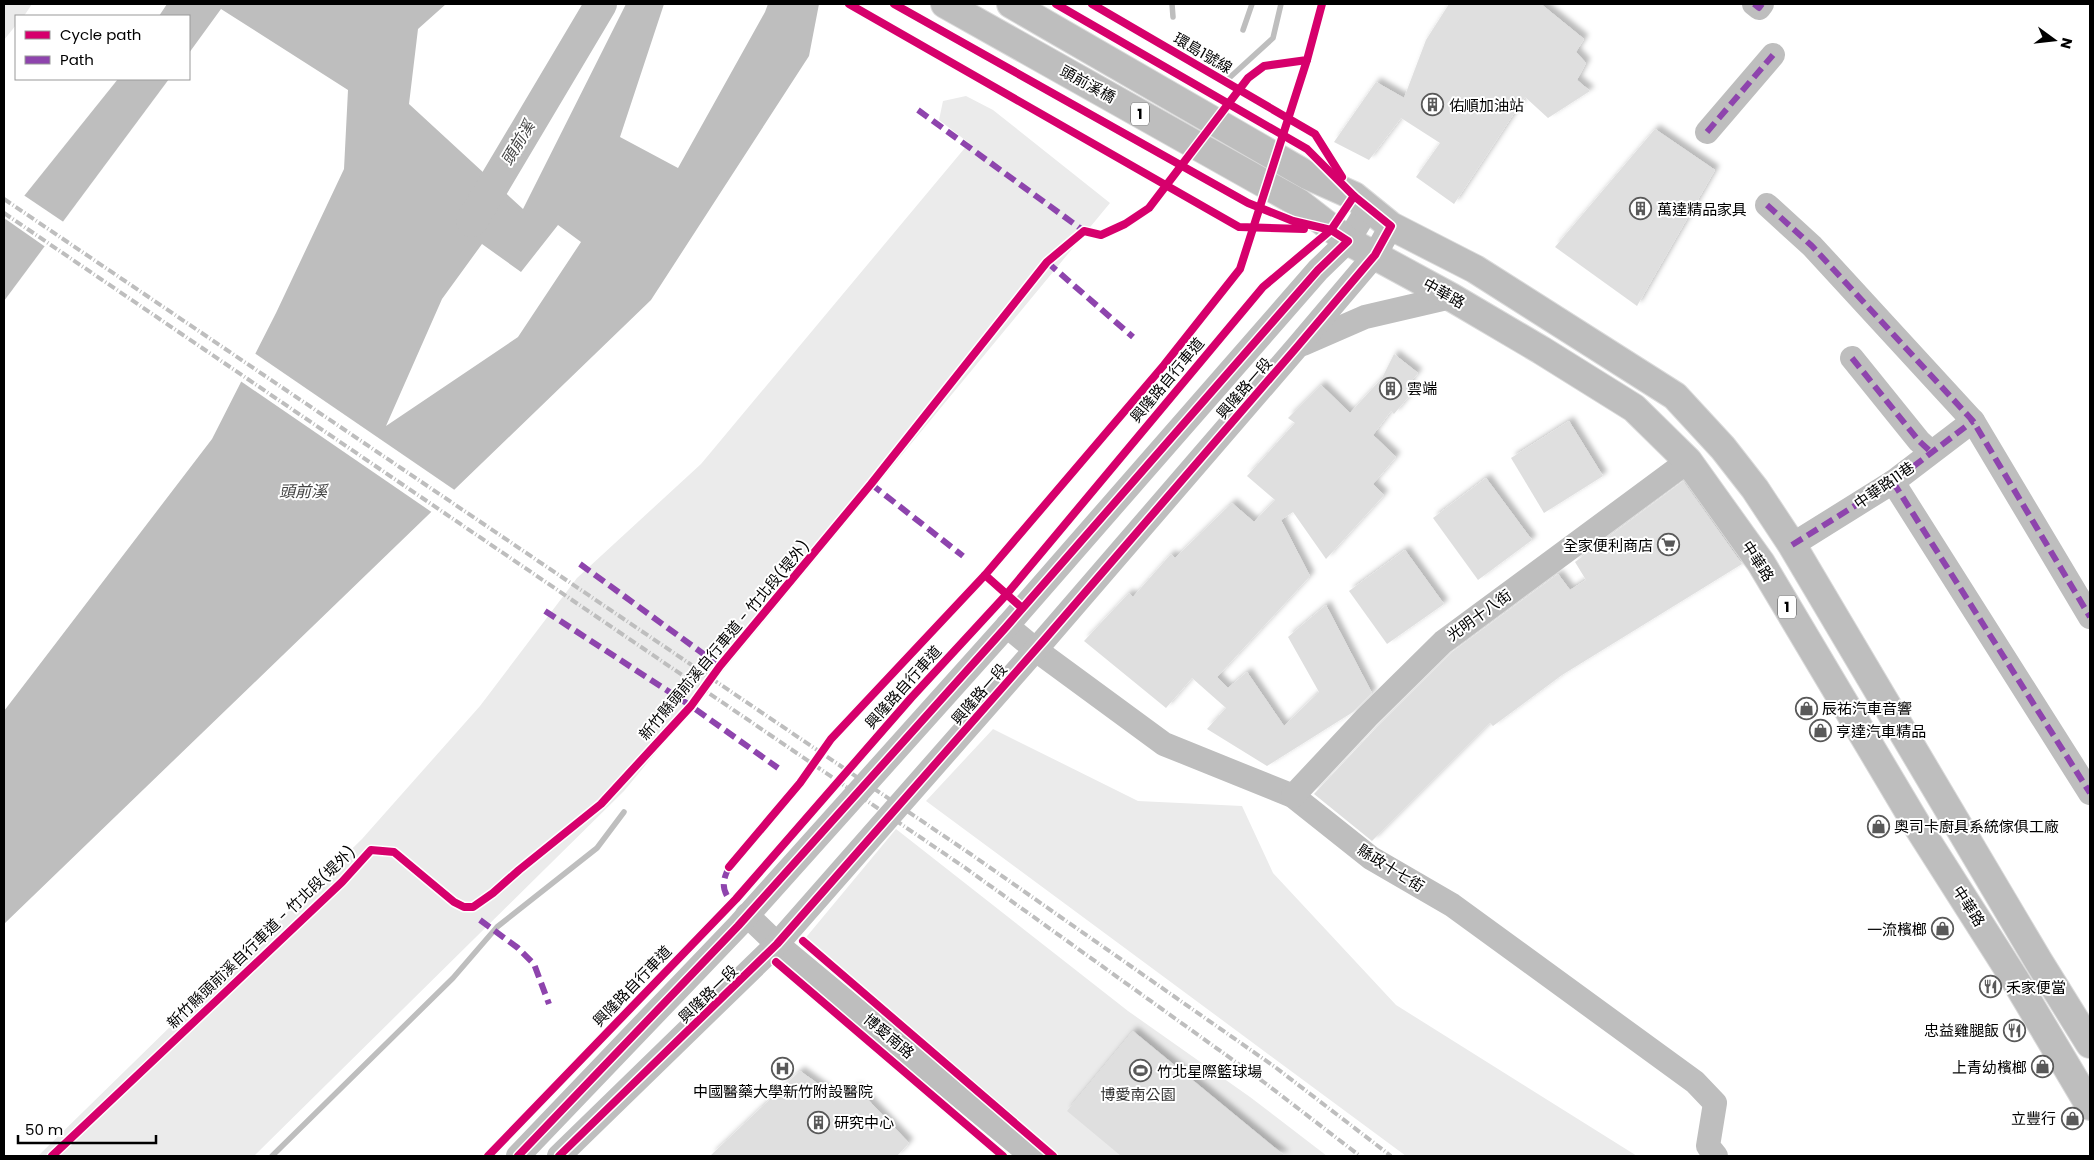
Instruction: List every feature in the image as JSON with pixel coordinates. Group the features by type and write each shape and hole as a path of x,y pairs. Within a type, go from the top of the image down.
{"main road":[{"name":"頭前溪橋","path":"944,4 1299,202 1340,235"},
{"name":"頭前溪橋","path":"1011,4 1307,175 1361,202"},
{"name":"中華路","path":"1361,202 1391,226 1475,269 1675,396 1723,448 1755,489 1792,545 2039,962 2090,1044"},
{"name":"中華路","path":"1340,235 1541,350 1634,408 1688,461 1761,563 1918,827 2014,978 2090,1106"}],"street":[{"path":"1754,4 1759,8 1762,4"},
{"path":"1707,132 1773,55"},
{"name":"興隆路一段","path":"518,1156 747,915 1007,626 1318,270 1361,202"},
{"path":"1767,205 1812,246 1973,421 2090,617"},
{"name":"興隆路一段","path":"559,1156 777,944 1036,650 1297,347 1375,255 1391,226"},
{"path":"1297,347 1365,317 1450,297"},
{"path":"1852,358 1919,441 1931,452"},
{"name":"中華路11巷","path":"1792,545 1893,482 1973,421"},
{"name":"光明十八街","path":"1293,796 1367,717 1443,642 1688,461"},
{"path":"1893,482 2090,793"},
{"name":"縣政十七街","path":"1007,626 1036,650 1164,744 1293,796 1371,858 1452,905 1695,1082 1715,1103 1708,1146 1716,1156"},
{"name":"博愛南路","path":"747,915 777,944 1032,1156"}],"green space":[{"path":"4,4 32,4 25,15 15,15 15,26 4,40"},
{"path":"966,96 993,110 1110,203 624,791 254,1156 38,1156 362,839 480,706 577,578 701,464 969,143 939,120 943,101"},
{"path":"993,729 1138,801 1242,806 1273,873 1396,1005 1637,1156 1406,1156 926,801"},
{"name":"博愛南公園","path":"896,829 1128,1011 1250,1097 1327,1156 1057,1156 803,941"}],"water":[{"name":"頭前溪","path":"167,4 446,4 418,29 409,104 523,209 626,4 664,4 620,137 678,168 768,4 819,4 809,56 651,300 4,924 4,711 212,439 276,313 344,169 348,90 221,9 190,52 190,15 160,15","holes":["558,225 581,242 518,337 386,426 442,299 482,244 521,272"]},
{"path":"117,80 168,80 4,301 4,221"}],"pier":[{"path":"22,194 65,223 47,248 4,218"},
{"path":"253,352 456,491 433,513 239,380"}],"building":[{"name":"佑順加油站","path":"1449,4 1541,4 1584,39 1576,52 1586,63 1577,80 1590,91 1548,118 1525,97 1454,204 1416,177 1440,143 1401,118 1369,160 1334,142 1376,82 1404,98 1426,40"},
{"name":"萬達精品家具","path":"1655,129 1715,170 1637,306 1555,247"},
{"path":"1394,354 1418,373 1408,385 1414,390 1394,414 1391,411 1373,435 1396,457 1373,484 1384,495 1326,559 1293,512 1281,520 1310,576 1217,677 1228,688 1247,672 1284,726 1319,692 1288,637 1326,605 1372,693 1353,712 1267,766 1207,729 1226,708 1192,678 1166,708 1084,641 1129,593 1133,597 1171,554 1175,558 1232,503 1254,522 1275,500 1247,476 1295,423 1288,418 1321,385 1350,413 1382,378"},
{"path":"1569,421 1603,476 1544,513 1511,458"},
{"path":"1486,478 1532,540 1478,580 1433,518"},
{"path":"1683,481 1742,564 1562,675 1493,726 1490,723 1372,841 1314,794 1377,727 1452,652 1558,574 1570,590 1586,580 1575,562"},
{"path":"1405,550 1444,604 1387,644 1349,591"},
{"name":"竹北星際籃球場","path":"1133,1031 1285,1156 1121,1156 1067,1111"},
{"name":"研究中心","path":"800,1071 841,1100 856,1087 909,1143 897,1156 710,1156"}],"waterway":[{"name":"頭前溪","path":"472,221 601,4"},
{"path":"1172,4 1173,17"},
{"path":"1243,30 1252,4"},
{"path":"1227,80 1273,38 1281,4"},
{"path":"272,1156 453,978 497,927 597,848 624,812"}],"railway":[{"path":"4,199 972,855 1275,1067 1391,1156"},
{"path":"4,213 964,867 1265,1083 1360,1156"}],"marked path":[{"path":"1754,4 1759,8 1762,4"},
{"path":"1707,132 1773,55"},
{"path":"918,110 1084,231"},
{"path":"1767,205 1812,246 1973,421 2090,617"},
{"path":"1047,262 1133,337"},
{"path":"1852,358 1919,441 1931,452"},
{"path":"1792,545 1893,482 1973,421"},
{"path":"1893,482 2090,793"},
{"path":"871,484 963,556"},
{"path":"580,564 720,666"},
{"path":"545,611 691,706 778,768"},
{"path":"729,867 725,877 724,889 732,903"},
{"path":"480,920 518,948 534,964 549,1004"}],"cycle path":[{"path":"849,4 1239,227 1304,229"},
{"path":"518,1156 738,926 1007,626 1318,270 1348,241 1331,230 1293,221 1248,203 894,4"},
{"path":"559,1156 777,944 1045,639 1297,347 1375,255 1391,226 1354,196 1307,149 1056,4"},
{"name":"環島1號線","path":"1092,4 1315,134 1342,177"},
{"name":"新竹縣頭前溪自行車道 - 竹北段(堤外)","path":"52,1156 342,882 371,850 394,852 454,902 464,907 473,907 493,893 601,804 691,706 720,666 871,484 1047,262 1084,231 1101,235 1125,224 1149,208 1248,78 1264,66 1307,60 1322,4"},
{"name":"興隆路自行車道","path":"1022,608 985,575 1164,365 1240,269 1307,60"},
{"name":"興隆路自行車道","path":"488,1156 736,899 911,698 1006,595 1263,287 1331,230 1354,196"},
{"name":"興隆路自行車道","path":"729,867 800,783 831,739 985,575"},
{"path":"803,941 1053,1156"},
{"path":"776,962 1003,1156"}],"place":[{"name":"佑順加油站","path":"1433,105"},
{"name":"萬達精品家具","path":"1641,209"},
{"name":"雲端","path":"1391,388"},
{"name":"全家便利商店","path":"1669,545"},
{"name":"辰祐汽車音響","path":"1806,708"},
{"name":"亨達汽車精品","path":"1820,731"},
{"name":"奧司卡廚具系統傢俱工廠","path":"1878,826"},
{"name":"一流檳榔","path":"1943,929"},
{"name":"禾家便當","path":"1990,987"},
{"name":"忠益雞腿飯","path":"2015,1030"},
{"name":"上青幼檳榔","path":"2043,1067"},
{"name":"中國醫藥大學新竹附設醫院","path":"783,1068"},
{"name":"竹北星際籃球場","path":"1141,1071"},
{"name":"立豐行","path":"2072,1118"},
{"name":"研究中心","path":"818,1122"}]}
